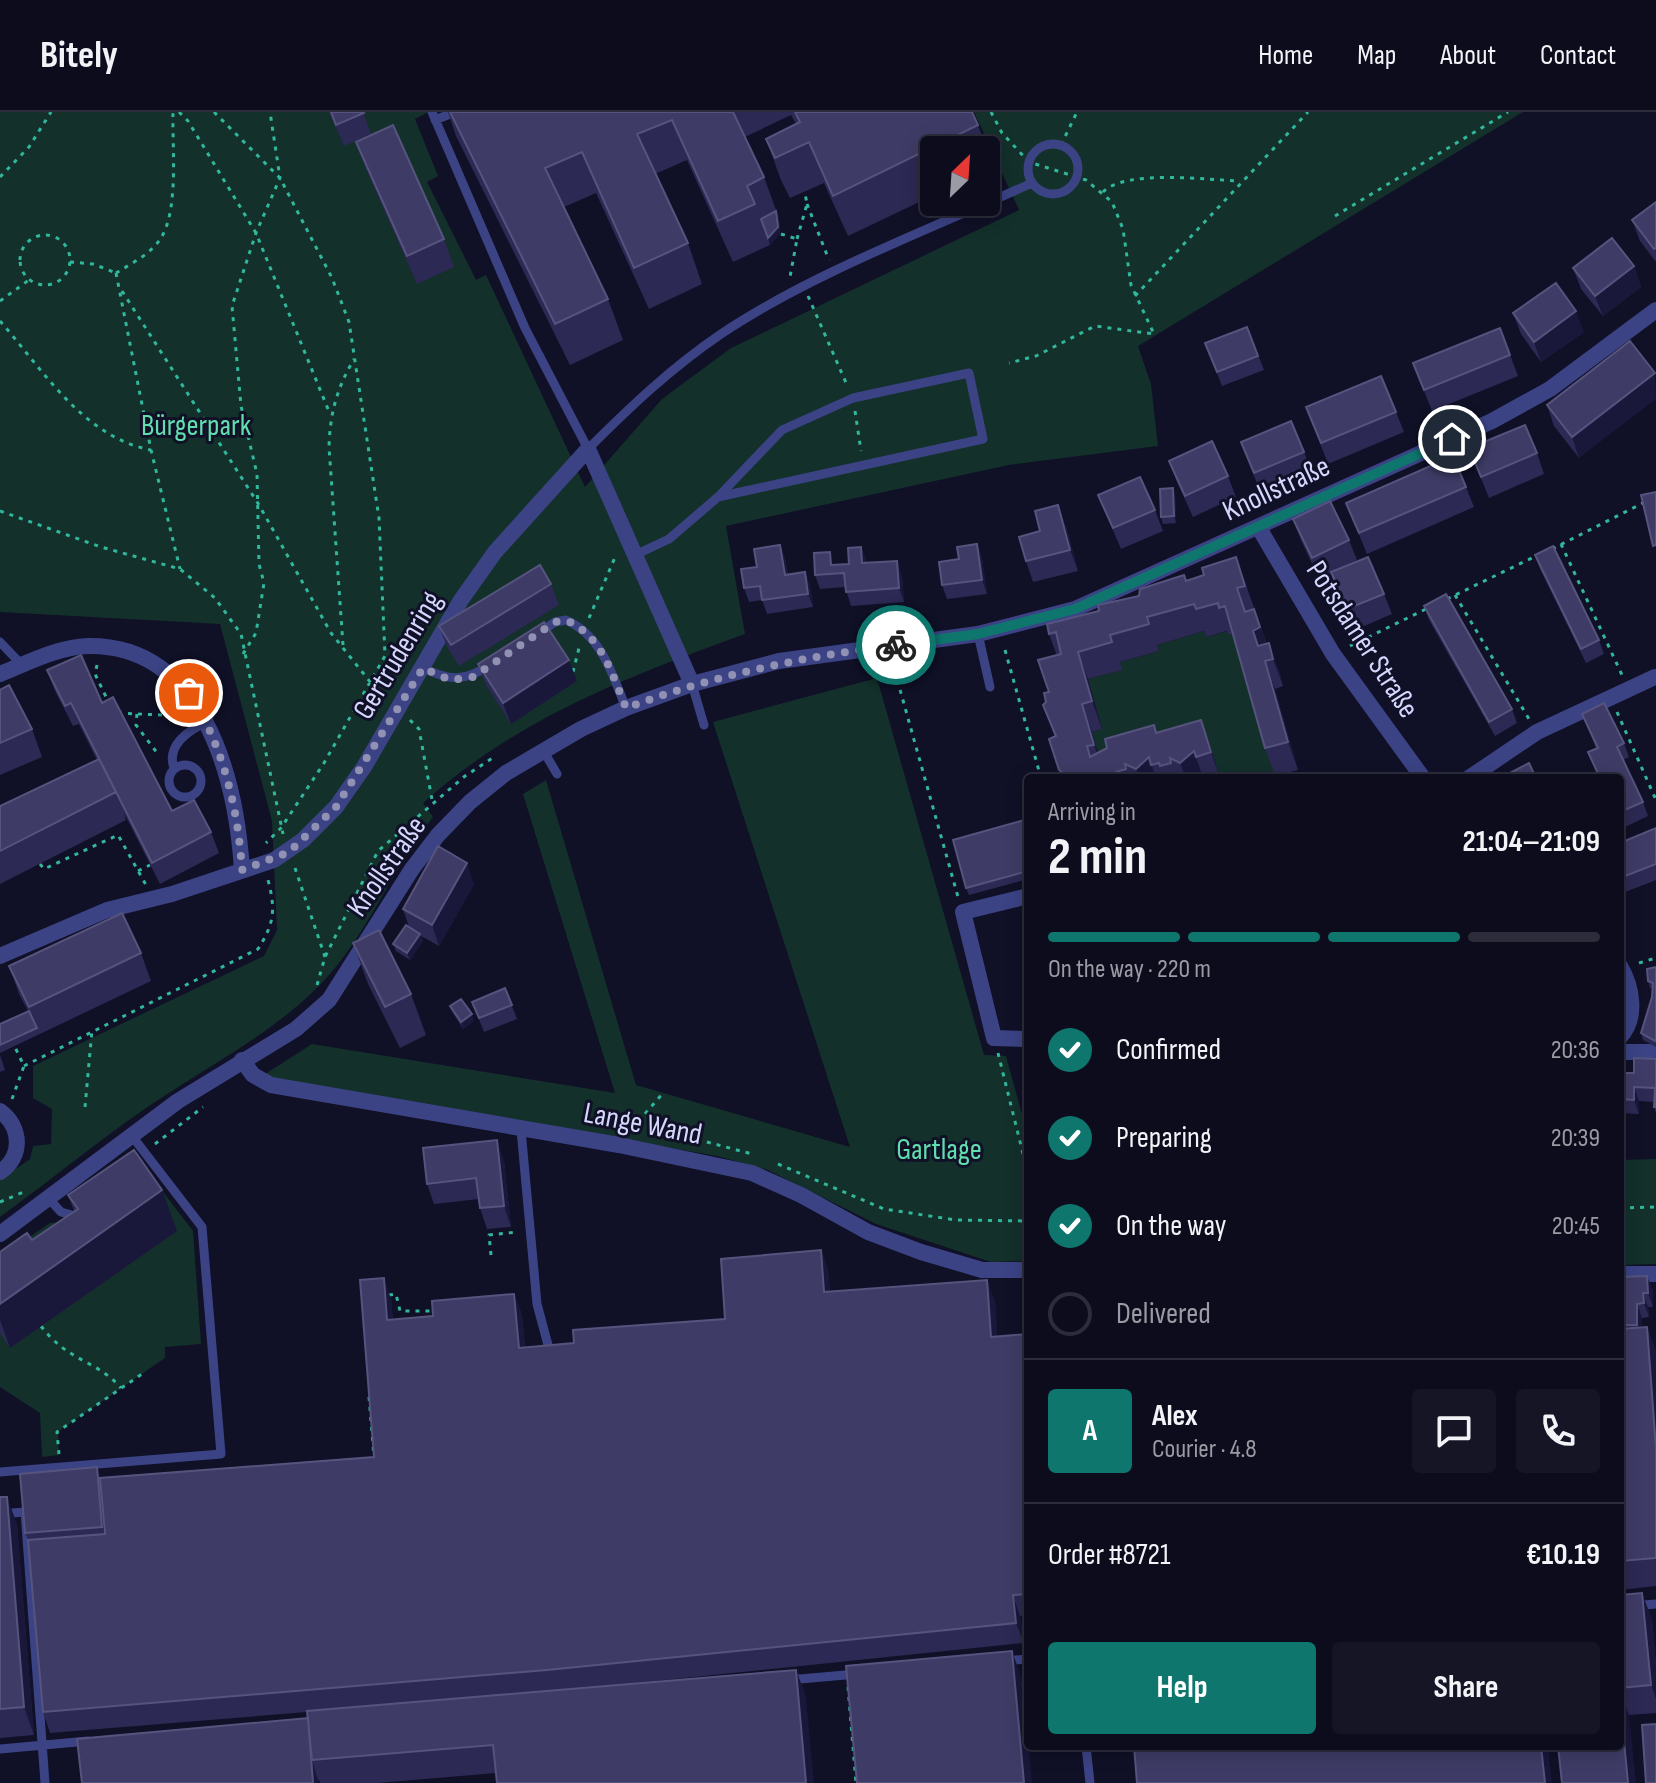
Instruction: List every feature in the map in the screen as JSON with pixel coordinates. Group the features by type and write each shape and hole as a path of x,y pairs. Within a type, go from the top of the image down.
{"street":[{"name":"Knollstraße","path":"0,1234 105,1164 132,1136 178,1101 296,1029 329,1000 412,869 438,835 470,802 543,750 626,708 692,684 779,661 978,634 1075,609 1492,421 1550,389 1656,310"},
{"path":"588,449 692,684"},
{"name":"Gertrudenring","path":"3,960 124,906 242,870 289,852 336,807 423,668 461,600 495,552 588,449"},
{"name":"Potsdamer Straße","path":"1259,528 1333,654 1420,774"},
{"path":"0,674 85,646 127,651 176,678 201,724 232,798 242,870"},
{"path":"1475,774 1537,732 1655,677"},
{"path":"1024,897 963,912 994,1038 1024,1039"},
{"path":"1624,976 1633,999 1624,1033"},
{"path":"1624,1052 1656,1052"},
{"name":"Lange Wand","path":"242,1060 253,1075 271,1085 619,1145 752,1173 801,1195 868,1232 921,1252 982,1270 1024,1270"},
{"path":"0,1172 14,1157 17,1146 17,1135 3,1114"},
{"path":"1624,1274 1656,1274"}],"lane":[{"path":"455,112 434,116 525,328 588,449 650,388 724,332 805,288 1032,183"},
{"path":"1061,145 1077,161 1077,177 1060,193 1045,192 1032,183 1029,162 1038,149 1061,145"},
{"path":"635,555 669,539 718,497 782,430 853,398 969,373 983,439 718,497"},
{"path":"532,637 555,622 566,620 584,631 603,653 626,708"},
{"path":"978,634 990,687"},
{"path":"0,642 22,665"},
{"path":"423,668 450,680 460,680 473,677 497,661"},
{"path":"692,684 704,725"},
{"path":"172,771 175,748 201,724"},
{"path":"543,750 557,774"},
{"path":"114,923 124,906"},
{"path":"521,1130 537,1304 552,1369"},
{"path":"0,1472 221,1454 202,1227 132,1136"},
{"path":"49,1199 61,1212 95,1218"},
{"path":"0,1514 25,1512 45,1783"},
{"path":"1624,1607 1656,1604"},
{"path":"998,1662 1024,1659"},
{"path":"769,1682 862,1674"},
{"path":"0,1749 106,1740"},
{"path":"1086,1750 1090,1783"}],"path":[{"path":"0,177 29,147 51,112"},
{"path":"116,273 145,256 160,240 171,218 173,112"},
{"path":"179,112 188,121 256,233 330,414"},
{"path":"214,112 280,178 332,278 349,322 379,518 385,656 324,763 281,828"},
{"path":"243,654 256,633 264,583 259,564 257,474 241,406 232,306 256,233 280,178 270,112"},
{"path":"991,112 1002,133 1029,162 1077,177 1103,192 1123,229 1135,296 1154,334 1095,326 1036,356 1009,363"},
{"path":"1061,145 1077,112"},
{"path":"1135,296 1308,112"},
{"path":"1335,216 1508,112"},
{"path":"803,180 807,204 834,274"},
{"path":"1103,192 1115,183 1134,180 1240,181"},
{"path":"807,204 790,278 805,288 853,398 863,465"},
{"path":"781,234 797,239"},
{"path":"34,238 57,238 68,250 66,273 54,284 37,284 29,280 20,266 20,257 34,238"},
{"path":"69,262 93,264 116,273"},
{"path":"116,273 151,450 180,569"},
{"path":"0,301 29,280"},
{"path":"122,291 259,505 331,633 370,678 381,697 398,708 419,729 433,805"},
{"path":"0,321 94,425 116,440 151,450"},
{"path":"343,645 329,447 330,414 339,385 354,357"},
{"path":"1443,601 1656,497"},
{"path":"0,511 101,547 180,569 233,619 241,634 281,828 325,957"},
{"path":"573,672 584,631 625,533"},
{"path":"1561,544 1628,687"},
{"path":"1455,595 1537,732"},
{"path":"1333,654 1431,607"},
{"path":"890,646 963,912"},
{"path":"1005,650 1040,774"},
{"path":"98,657 95,674 114,713 192,717 201,724"},
{"path":"1610,696 1656,800"},
{"path":"137,714 136,725 172,771"},
{"path":"318,989 325,957 378,851 494,757"},
{"path":"40,864 44,869 118,835 147,888 135,892"},
{"path":"3,1114 24,1066 258,949 271,927 273,904 263,863"},
{"path":"138,871 150,865"},
{"path":"85,1107 92,1030"},
{"path":"10,1038 24,1066"},
{"path":"994,1038 1024,1158"},
{"path":"619,1145 663,1093"},
{"path":"1624,1208 1656,1207"},
{"path":"491,1255 489,1235 530,1231"},
{"path":"384,1295 396,1294 400,1311 439,1311"},
{"path":"41,1326 63,1352 106,1374 121,1388"},
{"path":"60,1467 57,1432 145,1372"},
{"path":"369,1385 374,1458"},
{"path":"847,1675 856,1783"}],"green space":[{"name":"Bürgerpark","path":"0,112 428,112 415,119 438,176 427,182 476,280 486,275 585,487 662,399 731,348 1019,210 1000,169 1000,136 985,136 974,112 1523,112 1138,346 1151,384 1158,446 1009,465 726,526 745,634 575,703 497,746 460,773 423,803 433,817 352,945 321,984 268,1029 128,1121 0,1217 0,1180 30,1159 33,1146 51,1144 52,1109 33,1098 33,1066 264,956 277,930 272,821 220,624 0,612"},
{"path":"1204,631 1206,637 1228,631 1235,634 1275,774 1098,774 1092,732 1102,729 1088,679 1121,670 1120,662 1159,651 1157,645"},
{"name":"Gartlage","path":"877,678 984,1055 1006,1056 1024,1121 1024,1261 991,1262 876,1224 768,1170 717,1156 275,1080 265,1074 312,1044 615,1093 523,794 546,780 636,1085 850,1147 713,722"},
{"path":"1656,1159 1656,1264 1624,1265 1624,1160"},
{"path":"141,1163 193,1231 201,1344 165,1347 165,1358 58,1432 59,1455 42,1457 40,1413 0,1387 0,1257 50,1223 65,1222"}],"building":[{"path":"331,112 363,112 364,113 336,125"},
{"path":"450,112 733,112 764,177 747,186 755,204 718,221 672,120 637,134 688,243 634,268 582,152 545,168 608,299 555,324"},
{"path":"795,112 972,112 978,125 956,136 920,136 920,153 833,196 809,142 775,158 766,139 800,122"},
{"path":"393,125 444,239 407,256 356,142"},
{"path":"1656,202 1656,248 1654,249 1632,220"},
{"path":"776,211 778,227 768,238 761,219"},
{"path":"1612,238 1634,266 1595,296 1573,268"},
{"path":"1556,283 1576,311 1534,342 1513,313"},
{"path":"1247,327 1258,356 1217,372 1205,343"},
{"path":"1500,328 1510,355 1424,390 1413,363"},
{"path":"1630,341 1655,373 1572,437 1547,405"},
{"path":"1381,376 1396,412 1321,443 1306,407"},
{"path":"1291,421 1304,452 1254,473 1241,442"},
{"path":"1525,425 1537,453 1481,477 1469,448"},
{"path":"1212,441 1228,476 1185,496 1169,461"},
{"path":"1453,456 1466,487 1359,533 1346,503"},
{"path":"1140,477 1155,510 1113,528 1098,495"},
{"path":"1173,488 1174,516 1161,517 1160,489"},
{"path":"1656,492 1656,545 1653,546 1641,495"},
{"path":"1330,501 1349,540 1312,558 1293,519"},
{"path":"1058,505 1070,550 1026,561 1019,537 1040,531 1035,511"},
{"path":"977,544 982,580 942,585 939,562 959,559 957,547"},
{"path":"780,545 785,575 805,572 808,594 762,600 760,586 744,588 741,569 757,567 754,549"},
{"path":"1553,546 1599,640 1581,649 1535,555"},
{"path":"861,547 862,563 897,561 899,588 846,592 844,573 815,575 814,553 830,552 831,565 849,564 848,548"},
{"path":"1236,557 1245,586 1237,588 1245,612 1254,609 1260,627 1253,631 1258,646 1269,643 1273,659 1265,661 1288,742 1265,748 1225,606 1219,608 1218,603 1196,609 1194,604 1147,617 1149,624 1110,635 1112,642 1078,652 1092,701 1082,704 1094,745 1087,746 1090,757 1107,748 1105,739 1154,725 1156,733 1201,720 1211,752 1196,757 1194,751 1180,763 1170,758 1171,763 1160,766 1159,763 1151,765 1149,757 1136,769 1125,764 1126,769 1116,774 1064,774 1059,770 1049,739 1056,736 1043,705 1046,702 1044,693 1049,692 1038,660 1061,654 1056,632 1049,634 1047,624 1099,611 1098,605 1139,596 1140,589 1184,575 1186,581 1204,575 1202,568"},
{"path":"1368,557 1384,594 1347,609 1331,572"},
{"path":"540,565 551,584 451,645 439,626"},
{"path":"1446,594 1512,709 1489,722 1424,606"},
{"path":"544,622 569,660 503,703 478,664"},
{"path":"81,655 102,703 113,697 172,811 194,800 211,832 152,863 71,703 65,706 47,670"},
{"path":"9,685 32,729 0,743 0,690"},
{"path":"1604,703 1624,743 1617,747 1643,802 1624,810 1624,774 1598,774 1588,752 1598,748 1582,714"},
{"path":"99,759 116,792 0,851 0,806"},
{"path":"1529,763 1534,774 1511,774"},
{"path":"1024,820 1024,872 966,888 953,840"},
{"path":"1656,828 1656,864 1624,876 1624,841"},
{"path":"438,846 467,863 432,925 403,909"},
{"path":"122,913 141,953 29,1007 9,966"},
{"path":"406,925 420,934 407,953 393,944"},
{"path":"379,930 411,994 385,1007 353,943"},
{"path":"1656,967 1655,1041 1641,1033 1652,997 1653,983 1648,981 1647,969"},
{"path":"505,988 512,1005 479,1018 472,1002"},
{"path":"461,999 472,1014 461,1022 450,1006"},
{"path":"29,1011 37,1028 0,1045 0,1024"},
{"path":"1634,1058 1656,1059 1656,1107 1655,1088 1634,1087 1634,1100 1624,1099 1624,1073 1634,1073"},
{"path":"497,1140 504,1206 480,1208 476,1178 427,1184 423,1148"},
{"path":"134,1150 162,1190 0,1304 0,1252 27,1233 32,1240 78,1209 68,1195"},
{"path":"821,1250 824,1292 987,1280 991,1337 1024,1334 1024,1594 1013,1595 1016,1623 547,1670 43,1712 28,1540 105,1534 100,1478 374,1457 360,1280 384,1278 387,1320 433,1316 432,1301 514,1294 519,1348 574,1343 573,1330 725,1319 721,1259"},
{"path":"1647,1276 1648,1293 1643,1293 1644,1303 1637,1304 1637,1325 1624,1325 1624,1277"},
{"path":"1647,1327 1656,1448 1656,1558 1624,1561 1624,1329"},
{"path":"97,1467 102,1527 25,1533 20,1474"},
{"path":"0,1497 7,1497 24,1707 0,1709"},
{"path":"1642,1593 1651,1685 1624,1688 1624,1595"},
{"path":"1012,1651 1024,1783 857,1783 846,1666"},
{"path":"796,1670 806,1783 497,1783 493,1745 312,1760 307,1711"},
{"path":"308,1718 313,1783 82,1783 77,1739"},
{"path":"1656,1724 1656,1783 1646,1783 1642,1725"},
{"path":"1624,1741 1628,1783 1562,1783 1558,1750 1624,1750"},
{"path":"1134,1750 1541,1750 1545,1783 1137,1783"}],"way so far":[{"path":"189,693 207,722 226,775 236,816 242,870 289,852 336,807 364,767 423,668 450,680 473,677 555,622 566,620 591,636 603,653 626,708 692,684 779,661 896,645"}],"route":[{"path":"896,645 978,634 1075,609 1452,439"}]}
